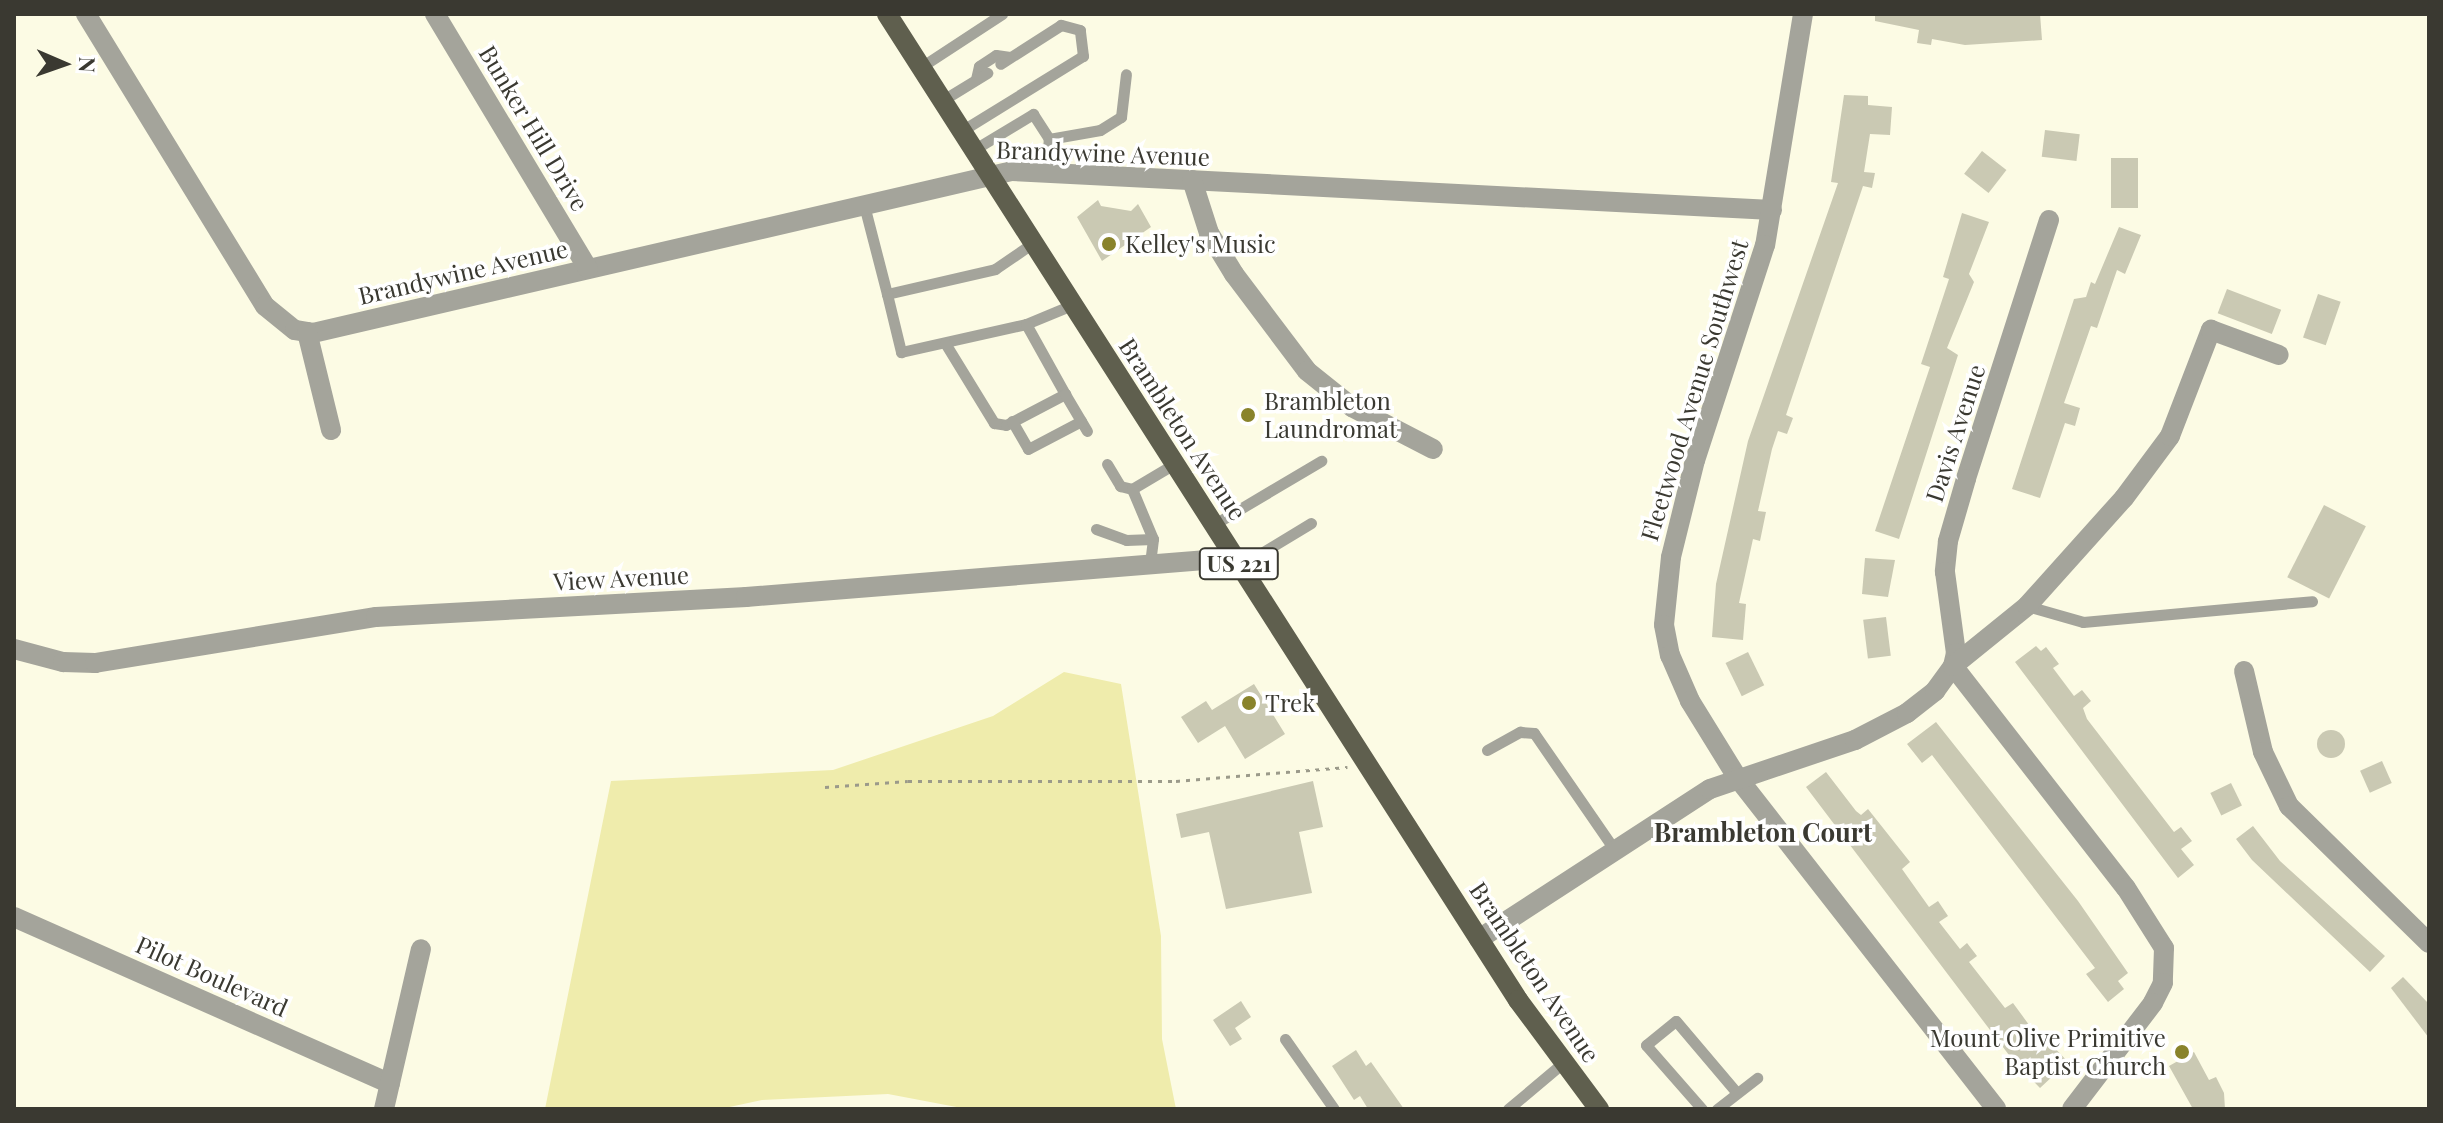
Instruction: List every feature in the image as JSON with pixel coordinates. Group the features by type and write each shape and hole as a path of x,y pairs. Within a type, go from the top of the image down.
{"main road":[{"name":"Brambleton Avenue","path":"887,14 1479,939 1599,1109"}],"street":[{"path":"86,14 265,306 281,321 307,332 331,430"},
{"name":"Bunker Hill Drive","path":"435,14 588,269"},
{"name":"Fleetwood Avenue Southwest","path":"1803,14 1772,210 1695,460 1664,598 1664,625 1677,674 1737,777 1996,1109"},
{"name":"Brandywine Avenue","path":"307,332 330,331 990,174 1047,172 1772,210"},
{"path":"1192,180 1209,233 1234,274 1307,371 1352,407 1433,449"},
{"name":"Davis Avenue","path":"1953,666 1948,541 2049,220"},
{"path":"1479,939 1614,849 1737,777 1882,728 1935,691 1953,666 2027,606 2116,509 2163,445 2211,330 2279,355"},
{"name":"View Avenue","path":"14,649 63,662 95,663 376,617 746,597 1150,565 1237,562"},
{"path":"1953,666 2126,888 2164,948 2163,983 2153,1003 2072,1109"},
{"path":"2244,671 2263,752 2289,806 2429,943"},
{"name":"Pilot Boulevard","path":"14,917 390,1084"},
{"path":"384,1109 421,949"}],"lane":[{"path":"921,67 1002,14"},
{"path":"963,130 1083,56 1080,30 1061,25 1000,64"},
{"path":"943,100 981,76 979,66 996,55 1011,57"},
{"path":"1049,139 1100,130 1121,117 1126,74"},
{"path":"975,149 1033,114 1049,139 1047,172"},
{"path":"864,205 901,352 1026,324 1072,305"},
{"path":"887,294 995,269 1033,243"},
{"path":"1012,421 1028,449 1084,426 1026,324"},
{"path":"945,343 994,423 1012,421 1065,394"},
{"path":"1213,525 1321,461"},
{"path":"1107,464 1120,486 1132,489 1174,464"},
{"path":"1132,489 1153,539 1150,565"},
{"path":"1237,562 1311,523"},
{"path":"1096,529 1126,540 1153,539"},
{"path":"2027,606 2083,622 2312,601"},
{"path":"1487,750 1520,732 1534,733 1614,849"},
{"path":"1702,1109 1646,1045 1676,1021 1737,1093"},
{"path":"1285,1039 1334,1109"},
{"path":"1508,1109 1564,1062"},
{"path":"1717,1109 1757,1078"}],"path":[{"path":"825,787 908,781 1176,781 1367,765"}],"shaded area":[{"path":"1064,672 1121,684 1161,936 1162,1039 1176,1109 967,1109 888,1094 762,1100 720,1109 545,1109 611,781 833,770 993,716"}],"building":[{"path":"1875,14 2040,14 2042,40 1965,45 1932,39 1931,45 1917,43 1919,30 1875,21"},
{"path":"1844,95 1868,96 1868,105 1892,107 1890,135 1870,134 1864,172 1875,173 1872,188 1863,186 1786,415 1793,418 1787,434 1778,431 1772,449 1758,511 1766,512 1760,541 1753,539 1739,603 1746,604 1743,640 1712,637 1716,584 1748,441 1838,183 1831,182"},
{"path":"2045,130 2080,134 2076,161 2042,157"},
{"path":"1982,151 2006,170 1989,193 1964,174"},
{"path":"2111,158 2138,158 2138,208 2111,208"},
{"name":"Kelley's Music","path":"1098,200 1101,206 1131,211 1138,204 1151,227 1102,261 1077,217"},
{"path":"1962,213 1989,222 1969,274 1974,282 1947,348 1958,355 1899,539 1875,531 1930,367 1921,364 1949,279 1943,277"},
{"path":"2119,227 2141,235 2125,274 2117,270 2097,328 2091,326 2064,403 2080,408 2075,426 2065,423 2040,498 2012,489 2074,299 2086,297 2091,282 2095,284"},
{"path":"2227,289 2281,310 2272,334 2218,313"},
{"path":"2318,294 2341,302 2326,345 2303,337"},
{"path":"2324,505 2366,526 2329,599 2287,577"},
{"path":"1865,558 1895,560 1888,597 1862,594"},
{"path":"1886,617 1891,656 1868,659 1863,620"},
{"path":"2036,646 2041,651 2046,647 2059,664 2053,668 2074,696 2082,690 2091,701 2083,708 2087,719 2174,832 2181,827 2192,841 2181,849 2194,865 2178,878 2015,662"},
{"path":"1748,652 1764,685 1742,696 1726,663"},
{"path":"1254,684 1285,734 1245,759 1225,726 1198,743 1181,717 1206,701 1212,710"},
{"path":"1936,722 2078,901 2128,973 2118,981 2124,989 2108,1002 2086,974 2095,968 1932,755 1922,763 1907,744"},
{"path":"2331,730 2341,734 2345,744 2341,754 2331,758 2321,754 2317,744 2321,734"},
{"path":"2382,761 2392,783 2370,793 2360,771"},
{"path":"1826,772 1856,811 1861,815 1868,809 1910,862 1902,869 1929,907 1938,901 1948,916 1939,922 1960,949 1967,943 1977,956 1969,962 2005,1008 2013,1003 2046,1048 2050,1043 2068,1062 2040,1088 2012,1059 1806,787"},
{"path":"1313,781 1323,827 1299,832 1312,893 1226,909 1209,832 1181,838 1176,814"},
{"path":"2231,783 2242,805 2221,816 2210,793"},
{"path":"2253,826 2280,861 2385,956 2370,972 2252,860 2236,839"},
{"path":"2403,977 2429,1004 2429,1038 2391,988"},
{"path":"1241,1001 1251,1017 1235,1028 1242,1039 1230,1046 1213,1020"},
{"path":"1356,1050 1366,1066 1371,1062 1404,1109 1368,1109 1360,1096 1354,1100 1332,1066"},
{"path":"2194,1052 2209,1080 2216,1077 2224,1093 2225,1109 2193,1109 2169,1066"}],"place":[{"name":"Kelley's Music","path":"1109,244"},
{"name":"Brambleton Laundromat","path":"1248,415"},
{"name":"Trek","path":"1249,703"},
{"name":"Mount Olive Primitive Baptist Church","path":"2182,1052"}],"district":[{"name":"Brambleton Court","path":"1763,832"}]}
